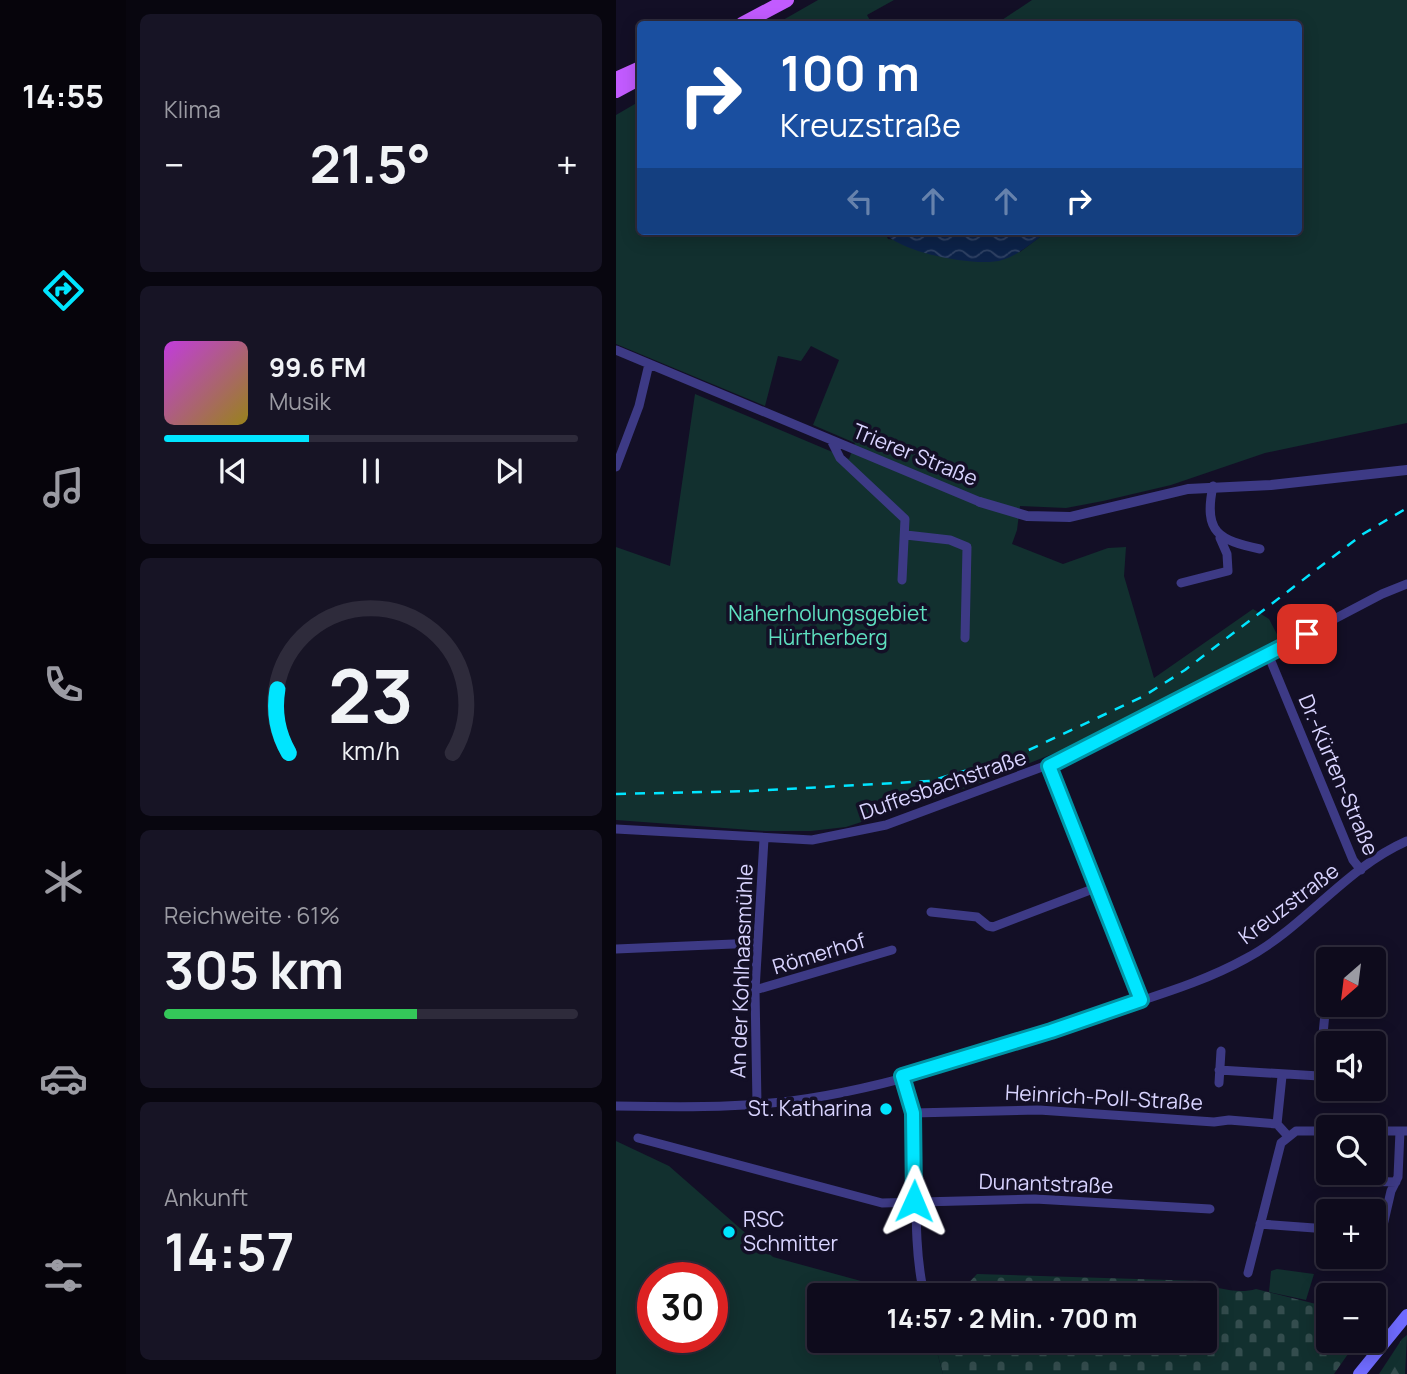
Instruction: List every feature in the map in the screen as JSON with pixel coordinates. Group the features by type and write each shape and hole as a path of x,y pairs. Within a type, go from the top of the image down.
{"main road":[{"path":"748,21 787,0"},
{"path":"616,79 637,69"},
{"path":"616,91 637,80"},
{"path":"1359,1374 1407,1315"}],"street":[{"name":"Trierer Straße","path":"616,350 980,502 1027,516 1070,517 1188,489 1271,485 1407,470"},
{"path":"616,467 639,406 649,364"},
{"path":"832,442 840,458 898,509 905,519 902,580"},
{"path":"1181,583 1228,571 1227,554 1215,532 1210,510 1213,486"},
{"path":"906,535 950,540 967,547 965,638"},
{"path":"1220,538 1260,549"},
{"name":"Duffesbachstraße","path":"616,829 813,840 886,825 1049,766 1407,584"},
{"name":"Dr.-Kürten-Straße","path":"1268,654 1353,860 1361,870"},
{"path":"1049,766 1141,1000"},
{"name":"An der Kohlhaasmühle","path":"757,1104 755,990 764,839"},
{"name":"Kreuzstraße","path":"616,1106 681,1108 757,1104 828,1094 902,1076 1051,1031 1197,982 1246,959 1266,947 1361,870 1407,841"},
{"path":"931,912 977,917 993,927 1098,887"},
{"path":"616,949 757,943"},
{"name":"Römerhof","path":"755,990 892,950"},
{"path":"1219,1070 1282,1076 1319,1076 1325,1017"},
{"path":"1219,1083 1221,1051"},
{"path":"902,1076 913,1113 916,1251 922,1283"},
{"path":"1282,1076 1277,1124 1287,1135"},
{"name":"Heinrich-Poll-Straße","path":"913,1113 1027,1110 1277,1124"},
{"path":"1248,1273 1281,1143 1287,1135 1296,1131 1316,1131"},
{"path":"1386,1131 1404,1131 1396,1182 1386,1207"},
{"name":"Dunantstraße","path":"638,1138 867,1200 1035,1199 1210,1209"},
{"path":"1386,1182 1396,1182"},
{"path":"1260,1224 1316,1228"}],"green space":[{"path":"818,0 894,0 867,15 870,21 781,21"},
{"name":"Naherholungsgebiet Hürtherberg","path":"1032,0 1407,0 1407,423 1265,453 1171,485 1103,501 1066,508 1020,506 1012,544 1063,564 1108,548 1126,547 1124,576 1154,678 1253,609 1269,619 1279,638 1075,745 972,786 846,827 811,831 765,831 616,820 616,547 670,566 695,394 849,459 855,443 813,425 839,360 811,346 801,361 778,356 765,406 616,344 616,115 637,103 637,235 886,235 888,239 1020,252 1043,235 1302,235 1302,21 1000,21"},
{"path":"616,1141 669,1166 773,1257 868,1283 807,1283 807,1353 937,1353 943,1374 616,1374"},
{"path":"1277,1269 1314,1274 1306,1300 1269,1292 1271,1271"},
{"path":"977,1274 1206,1283 968,1283"},
{"path":"1217,1287 1243,1291 1256,1289 1316,1304 1316,1353 1349,1353 1334,1374 943,1374 937,1353 1217,1353"},
{"path":"1407,1335 1405,1374 1379,1374 1402,1339"}],"water":[{"path":"888,235 1043,235 1014,255 991,262 957,260 920,252"}],"railway":[{"path":"616,794 752,791 930,781 1016,756 1144,696 1185,670 1363,534 1407,508"}],"place":[{"name":"St. Katharina","path":"886,1109"},
{"name":"RSC Schmitter","path":"729,1232"}],"route":[{"path":"914,1201 913,1113 902,1076 1051,1031 1141,1000 1123,948 1049,766 1307,634"}]}
